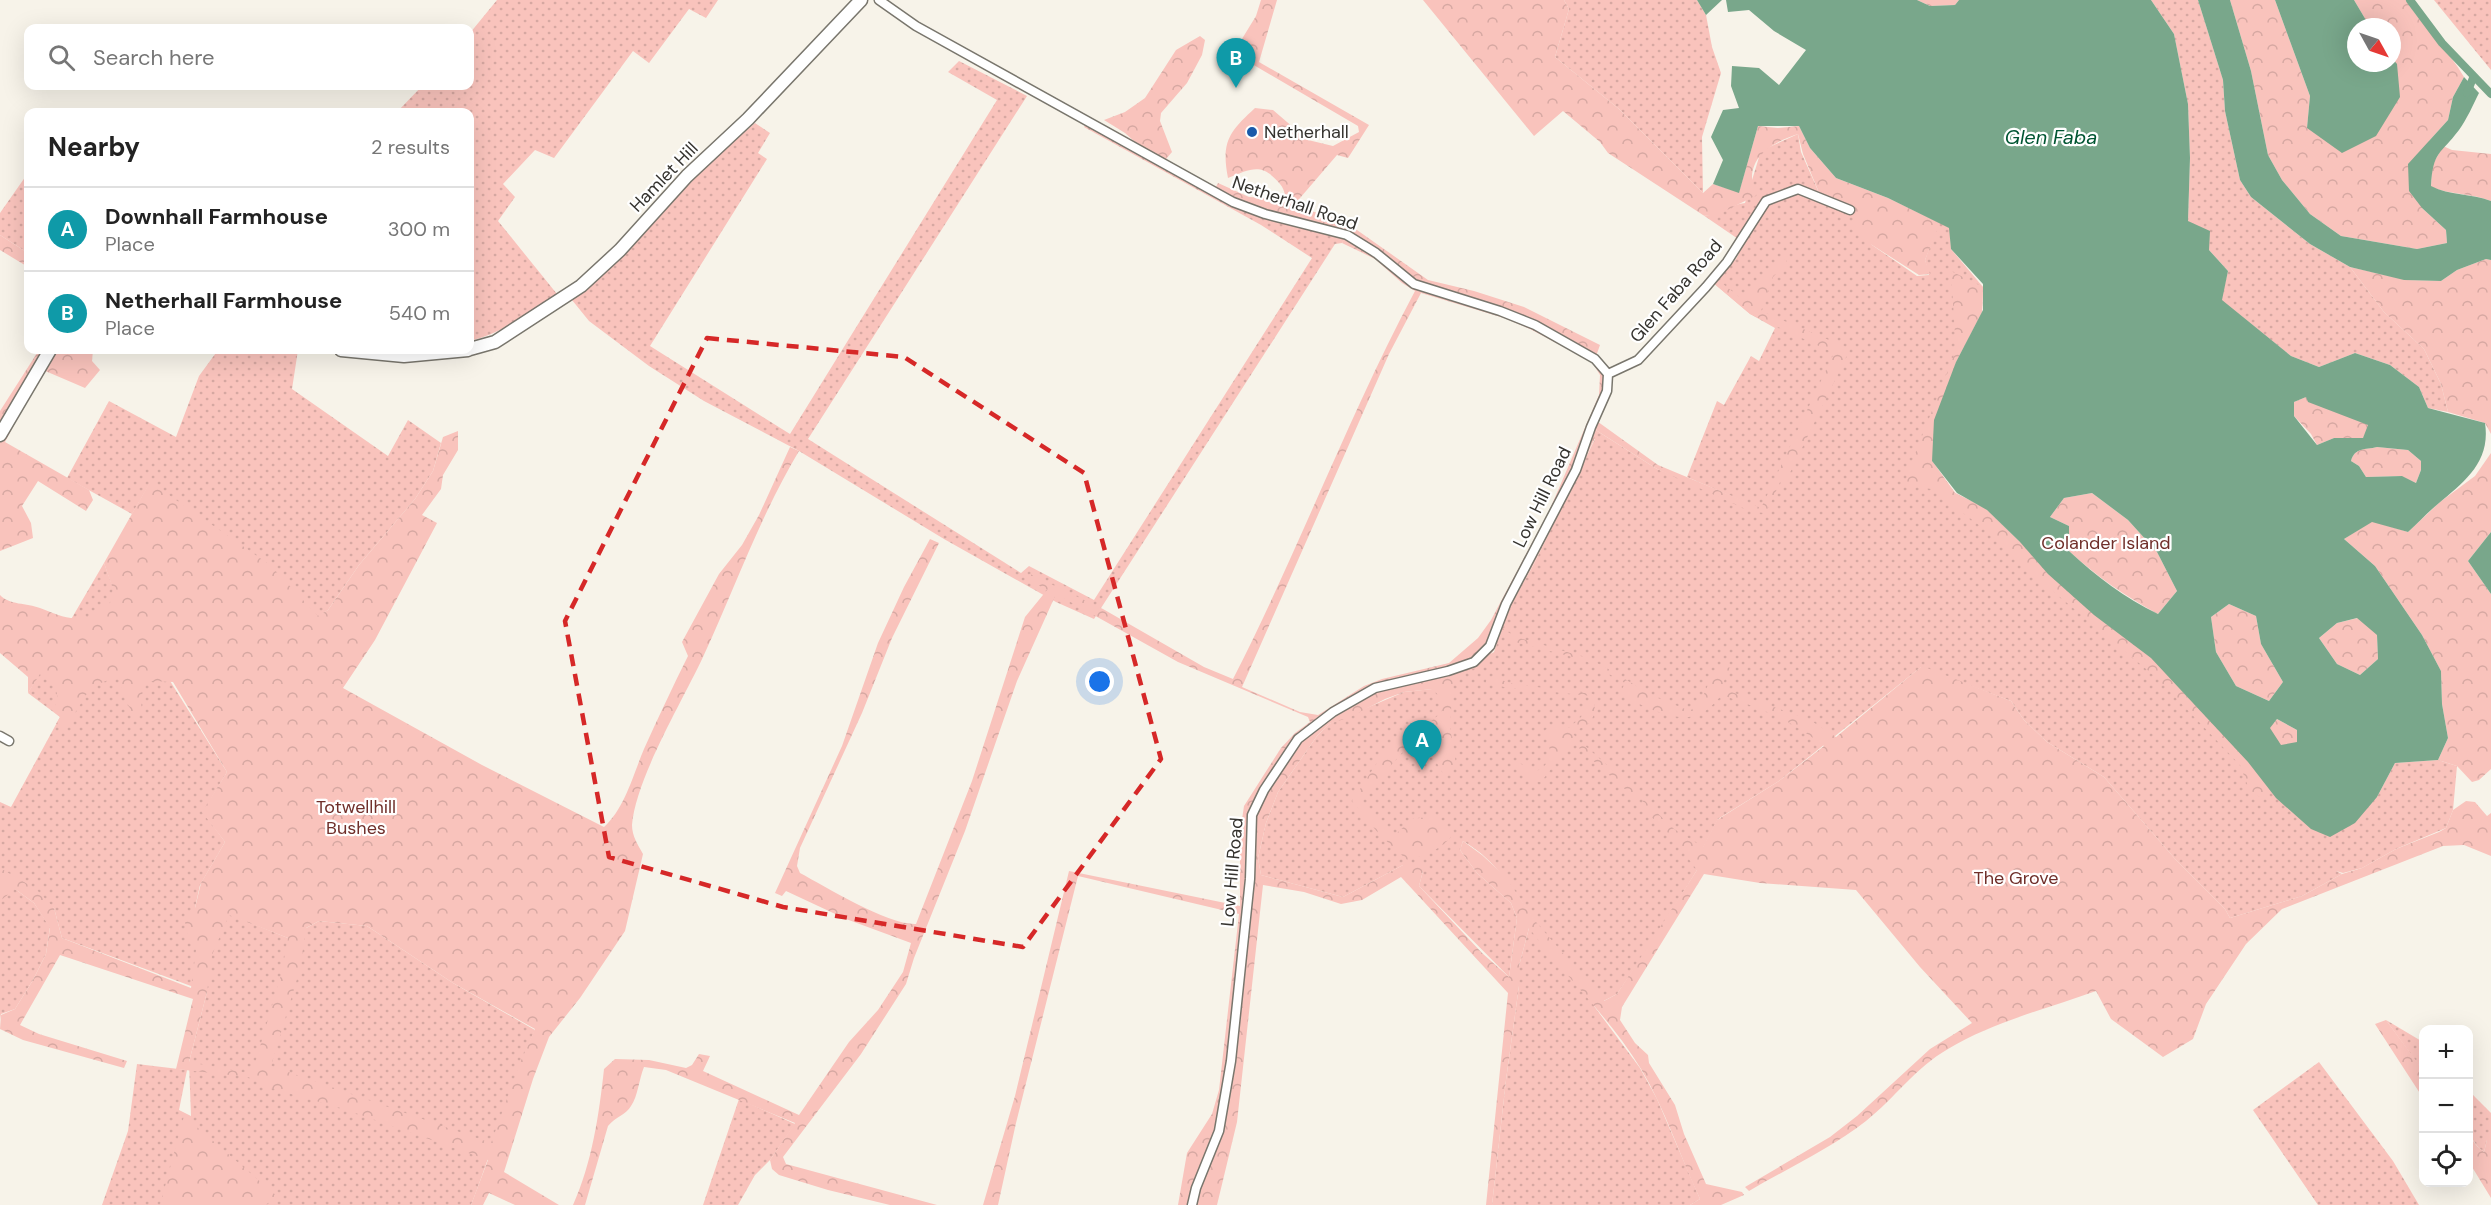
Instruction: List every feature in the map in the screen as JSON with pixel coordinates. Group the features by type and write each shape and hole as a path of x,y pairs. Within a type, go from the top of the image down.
{"street":[{"name":"Hamlet Hill","path":"474,348 495,342 581,286 627,242 687,176 748,119 861,0"},
{"name":"Netherhall Road","path":"879,0 916,26 1233,202 1266,214 1347,235 1376,253 1414,284 1500,311 1534,325 1595,359 1608,374"},
{"name":"Glen Faba Road","path":"1608,374 1638,360 1682,310 1706,287 1727,262 1766,201 1798,189 1850,210"},
{"path":"0,435 48,354"},
{"name":"Hamlet Hill","path":"383,354 404,356 423,354"},
{"name":"Low Hill Road","path":"1192,1205 1196,1188 1219,1131 1231,1061 1250,879 1252,815 1264,790 1299,739 1333,712 1375,688 1448,671 1474,662 1490,646 1506,604 1576,470 1607,391 1608,374"},
{"path":"0,736 9,741"}],"highlighted area":[{"path":"707,338 904,357 1084,473 1161,759 1023,947 783,907 609,857 565,621"}],"green space":[{"path":"497,0 718,0 706,18 689,9 649,63 633,51 554,158 535,150 503,184 515,197 498,221 557,294 504,328 474,340 474,108 401,108 418,90 474,90 474,28"},
{"name":"The Grove","path":"1261,0 1277,0 1259,62 1369,125 1348,158 1337,155 1294,205 1347,223 1428,280 1474,291 1524,307 1600,345 1595,359 1608,374 1607,392 1594,419 1658,465 1761,508 1834,353 1750,314 1711,281 1723,284 1742,299 1770,270 1787,258 1786,263 1773,277 1761,311 1850,349 1787,479 1781,480 1766,513 1752,512 1657,469 1591,427 1588,432 1595,438 1535,562 1513,601 1503,629 1516,637 1584,657 1653,696 1690,711 1704,694 1710,674 1722,666 1731,668 1724,681 1726,690 1810,720 1836,737 1922,666 2011,701 2024,720 2047,742 2104,777 2176,860 2225,909 2230,918 2302,896 2342,874 2362,868 2396,849 2439,832 2446,828 2453,810 2466,801 2475,802 2487,816 2491,813 2491,856 2464,845 2443,846 2282,909 2246,944 2206,1004 2193,1039 2163,1057 2111,1019 2096,991 1965,1039 1925,1065 1876,1112 1852,1131 1749,1191 1745,1187 1830,1137 1857,1116 1930,1049 1972,1023 1920,967 1856,890 1760,883 1704,874 1622,1007 1620,1020 1635,1043 1648,1055 1649,1063 1675,1105 1684,1134 1706,1184 1742,1192 1744,1195 1721,1205 1690,1205 1700,1199 1650,1084 1629,1050 1529,928 1519,966 1519,986 1492,1205 1486,1205 1508,993 1401,877 1362,900 1341,904 1304,892 1263,885 1237,1122 1217,1205 1178,1205 1187,1153 1212,1114 1219,1090 1239,914 1078,876 1016,1123 998,1205 983,1205 1015,1096 1069,871 1240,906 1240,833 1244,806 1281,748 1295,733 1310,722 1308,717 1178,662 1056,594 1017,681 965,831 914,958 906,984 861,1054 783,1157 786,1164 937,1205 890,1205 779,1175 772,1169 770,1160 795,1123 666,1070 644,1067 631,1106 608,1126 585,1205 573,1205 580,1189 594,1139 604,1069 615,1059 649,1060 686,1068 692,1065 699,1054 710,1056 703,1071 799,1115 849,1042 878,1010 903,972 911,943 846,919 786,891 782,896 775,893 842,746 878,643 930,539 939,543 892,638 862,713 800,848 797,866 800,873 874,912 904,923 916,924 972,781 1025,617 1047,590 1026,578 1030,574 1103,609 1204,667 1233,679 1367,387 1415,291 1402,283 1375,259 1342,243 1346,235 1265,214 1214,191 1218,183 1249,197 1269,198 1292,204 1274,177 1262,170 1250,170 1228,178 1226,155 1229,138 1255,108 1273,110 1308,140 1333,146 1359,132 1358,126 1252,64 1237,47 1256,16","holes":["1421,293 1504,318 1592,362 1600,375 1599,395 1550,509 1491,620 1478,638 1449,663 1382,679 1364,686 1318,715 1300,712 1242,687 1389,354","1502,634 1515,642 1584,660 1625,683 1619,695 1659,712 1690,717 1712,706 1722,695 1775,716 1799,728 1824,746 1779,781 1717,820 1703,847 1674,829 1644,800 1640,806 1672,837 1697,870 1617,994 1604,1001 1536,922 1505,876 1463,841 1460,850 1477,873 1511,903 1517,918 1509,977 1482,953 1419,886 1423,871 1422,862 1403,865 1343,897 1261,875 1258,858 1266,823 1278,792 1317,736 1329,724 1350,717 1404,692 1433,689 1438,695 1442,711 1427,724 1391,746 1352,801 1379,834 1407,860 1427,854 1445,843 1454,832 1435,816 1412,819 1395,835 1373,813 1363,807 1362,798 1409,745 1426,745 1444,775 1456,764 1450,727 1453,679 1483,662 1493,651"]},
{"path":"1423,0 1564,0 1569,9 1555,57 1619,109 1703,193 1713,184 1739,192 1758,126 1778,128 1799,126 1810,148 1836,178 1888,198 1940,223 1925,260 1930,274 1919,275 1872,245 1854,226 1856,209 1820,195 1803,154 1798,134 1774,144 1761,154 1753,168 1752,177 1757,195 1715,216 1703,215 1608,153 1600,142 1563,111 1534,136"},
{"path":"1564,0 1697,0 1706,15 1712,47 1721,73 1702,137 1703,193 1619,109 1555,57 1569,9"},
{"path":"1917,0 1959,0 1955,5 1930,6"},
{"path":"2151,0 2198,0 2223,80 2225,111 2240,180 2251,197 2310,244 2350,267 2384,312 2424,349 2441,384 2448,412 2428,408 2419,387 2390,365 2355,353 2319,367 2291,356 2221,300 2228,271 2188,221 2190,158 2188,104 2174,34"},
{"path":"2230,0 2275,0 2310,96 2307,128 2387,72 2401,72 2401,18 2365,18 2354,0 2406,0 2464,77 2453,97 2448,120 2429,141 2422,208 2446,230 2447,243 2417,249 2341,236 2310,214 2282,180 2268,155 2251,71"},
{"path":"2434,0 2491,0 2491,70"},
{"path":"1200,36 1205,40 1202,55 1187,83 1161,113 1160,121 1172,152 1166,159 1155,160 1125,133 1104,120 1125,112 1145,98 1176,50"},
{"path":"959,61 1027,96 808,439 1021,573 1029,566 1094,600 1312,258 1261,225 1084,127 1090,118 1215,188 1347,235 1342,243 1335,244 1094,619 1056,602 944,539 799,451 704,401 649,366 589,321 572,300 640,235 704,167 755,123 770,133 758,153 767,159 650,346 790,434 997,100 948,72"},
{"path":"1798,134 1801,152 1820,195 1856,209 1872,245 1917,276 1929,275 1925,260 1939,222 1950,228 1951,249 1983,287 1982,312 1956,362 1932,461 1955,493 1985,508 2020,542 2377,797 2395,763 2438,760 2457,766 2453,810 2446,828 2396,849 2362,868 2343,873 2336,871 2342,874 2302,896 2230,918 2225,909 2176,860 2104,777 2047,742 2024,720 2011,701 1921,667 1779,781 1718,819 1703,848 1697,870 1650,945 1617,994 1594,1006 1640,1068 1657,1099 1700,1199 1690,1205 1492,1205 1519,986 1519,966 1529,928 1535,922 1495,867 1463,841 1460,850 1477,873 1511,903 1517,918 1509,977 1419,886 1423,871 1403,865 1343,897 1261,875 1258,858 1266,823 1278,792 1317,736 1329,724 1404,692 1432,689 1494,652 1507,611 1534,564 1595,439 1588,432 1591,427 1657,469 1761,509 1687,477 1717,401 1724,405 1751,356 1759,361 1775,328 1750,314 1711,281 1736,259 1744,243 1703,215 1720,213 1745,203 1760,154 1765,149"},
{"path":"2443,146 2452,150 2491,154 2491,201 2431,187 2432,166"},
{"path":"24,179 24,250 0,235 0,213"},
{"path":"0,235 24,250 24,265 0,250"},
{"path":"2486,259 2491,260 2491,434 2485,423 2448,412 2441,384 2424,349 2384,312 2350,267 2407,280 2441,281 2457,270"},
{"path":"1951,271 1983,287 1982,312 1956,362 1934,420 1932,461 1955,493 1985,508 2020,542 2048,574 2094,615 2151,658 2248,762 2272,792 2259,797 2249,789 2240,765 2158,679 2025,568 1983,528 1931,489 1906,488 1907,474 1956,350"},
{"path":"36,354 93,354 92,361 100,370 85,388 43,370 5,442 89,490 93,500 86,511 38,481 22,506 31,523 33,538 0,551 0,411"},
{"path":"215,354 297,354 292,389 388,456 408,420 441,443 433,471 415,499 359,565 328,610 318,617 150,483 132,514 67,478 109,401 176,437 199,376"},
{"path":"2306,397 2369,425 2363,439 2334,438 2317,445 2311,434 2294,416 2294,402"},
{"name":"Totwellhill Bushes","path":"458,431 458,450 443,475 441,489 422,515 437,523 375,640 343,688 482,765 604,827 623,801 644,749 688,656 682,642 719,574 742,545 759,515 790,447 799,451 772,501 703,657 661,740 642,785 635,806 632,829 643,854 625,931 580,998 549,1037 533,1079 504,1172 559,1205 515,1205 489,1193 483,1205 471,1205 488,1160 344,1109 270,1088 248,1077 176,1069 193,999 60,955 20,1025 39,1034 127,1061 124,1068 23,1040 0,1029 1,1015 15,1009 46,954 50,928 34,903 15,889 0,901 0,868 36,889 54,908 62,938 191,988 196,950 188,937 185,922 195,908 201,883 225,842 202,812 227,772 173,682 151,681 142,687 141,715 134,716 124,697 118,676 91,687 67,726 56,724 60,717 53,711 58,698 54,683 40,674 28,693 28,677 0,653 0,595 13,602 35,606 70,618 88,616 110,603 113,589 104,563 150,482 270,565 318,616 328,610 359,565 415,499 433,471 443,437","holes":["229,915 288,938 281,975 252,1074 189,1062 207,992 212,955","319,921 367,926 453,983 535,1029 491,1143 271,1066 300,969 306,928"]},
{"path":"2377,447 2408,450 2421,461 2421,470 2416,483 2401,476 2366,477 2359,466 2351,461 2358,451"},
{"path":"2491,453 2491,532 2468,561 2491,594 2491,769 2479,780 2472,782 2457,766 2438,760 2448,738 2442,704 2441,671 2422,635 2375,566 2344,539 2372,521 2408,532 2440,502 2475,476"},
{"name":"Colander Island","path":"2092,493 2128,520 2157,552 2177,591 2158,614 2111,585 2069,551 2069,526 2050,517 2064,498"},
{"path":"104,563 115,593 227,772 203,812 225,842 200,885 195,908 229,914 288,938 319,921 367,926 453,983 535,1030 517,1073 471,1205 102,1205 128,1131 137,1064 187,1070 179,1110 191,1116 189,1062 207,992 62,938 54,908 15,889 34,903 50,927 46,954 33,980 15,1009 1,1014 0,1020 0,802 11,807 60,717 28,693"},
{"path":"2229,604 2256,616 2261,644 2283,682 2269,701 2236,686 2216,652 2211,617"},
{"path":"2358,618 2377,634 2378,659 2360,675 2337,664 2319,638 2337,623"},
{"path":"1493,677 1513,684 1593,694 1595,707 1591,720 1572,733 1577,738 1575,745 1563,753 1541,782 1533,781 1520,767 1513,764 1518,762 1534,772 1541,769 1550,755 1545,730 1555,726 1569,728 1581,717 1592,696 1504,687 1486,682 1487,678"},
{"path":"2277,719 2297,730 2297,742 2281,745 2270,728"},
{"path":"1583,744 1641,795 1636,799 1579,748"},
{"path":"2386,1020 2419,1040 2419,1065"},
{"path":"2386,1020 2419,1065 2419,1092 2375,1024"},
{"path":"2319,1062 2393,1161 2419,1205 2318,1205 2253,1110"},
{"path":"2473,1095 2491,1113 2491,1140 2487,1140 2484,1152 2473,1140"},
{"path":"739,1099 795,1124 770,1160 755,1175 738,1205 703,1205"},
{"path":"184,1116 278,1197 265,1205 160,1205"},
{"path":"2487,1140 2491,1140 2491,1198 2473,1169 2473,1141 2484,1152"}],"water":[{"path":"1697,0 1722,0 1706,15"},
{"name":"Glen Faba","path":"1726,0 1917,0 1930,6 1955,5 1959,0 2151,0 2174,34 2188,104 2190,158 2188,221 2210,231 2209,250 2228,271 2222,300 2291,356 2319,367 2355,353 2390,365 2419,387 2428,408 2485,423 2484,449 2474,470 2408,532 2372,522 2344,539 2375,566 2422,635 2441,671 2442,704 2448,738 2438,760 2395,763 2377,797 2355,823 2330,837 2311,829 2276,798 2248,762 2151,658 2094,615 2048,574 2020,542 1987,510 1957,493 1932,461 1934,420 1956,362 1983,310 1983,284 1951,249 1949,228 1888,198 1836,178 1810,148 1799,126 1758,126 1739,193 1713,184 1723,160 1711,137 1723,110 1739,108 1731,86 1732,66 1759,68 1779,85 1806,50 1774,31 1749,10 1728,12","holes":["2306,397 2308,402 2368,425 2363,438 2334,438 2317,445 2294,416 2294,402","2377,447 2408,450 2421,461 2421,470 2416,483 2402,476 2366,477 2359,466 2351,461 2355,453","2092,493 2128,520 2157,552 2177,591 2158,614 2134,601 2100,578 2069,551 2069,526 2050,517 2064,498","2229,604 2256,616 2261,644 2283,682 2269,701 2236,686 2216,652 2211,617","2357,618 2377,635 2378,659 2360,675 2337,664 2319,638 2337,623","2277,719 2297,730 2297,742 2281,745 2270,728"]},
{"path":"2198,0 2230,0 2251,71 2268,155 2282,180 2310,214 2341,236 2417,249 2447,243 2446,230 2422,208 2409,191 2408,164 2448,120 2453,97 2464,77 2479,93 2462,126 2436,159 2431,186 2491,201 2491,260 2486,259 2457,270 2441,281 2404,280 2350,267 2310,244 2251,197 2240,180 2225,111 2223,80"},
{"path":"2275,0 2354,0 2365,18 2347,18 2347,72 2398,72 2400,97 2376,136 2342,153 2307,128 2310,96"},
{"path":"2491,532 2491,594 2468,561"}],"waterway":[{"path":"2410,0 2442,43 2491,94"},
{"path":"2467,93 2473,78"}],"place":[{"name":"Netherhall Farmhouse","path":"1236,88"},
{"name":"Netherhall","path":"1252,132"},
{"name":"Downhall Farmhouse","path":"1422,770"}]}
